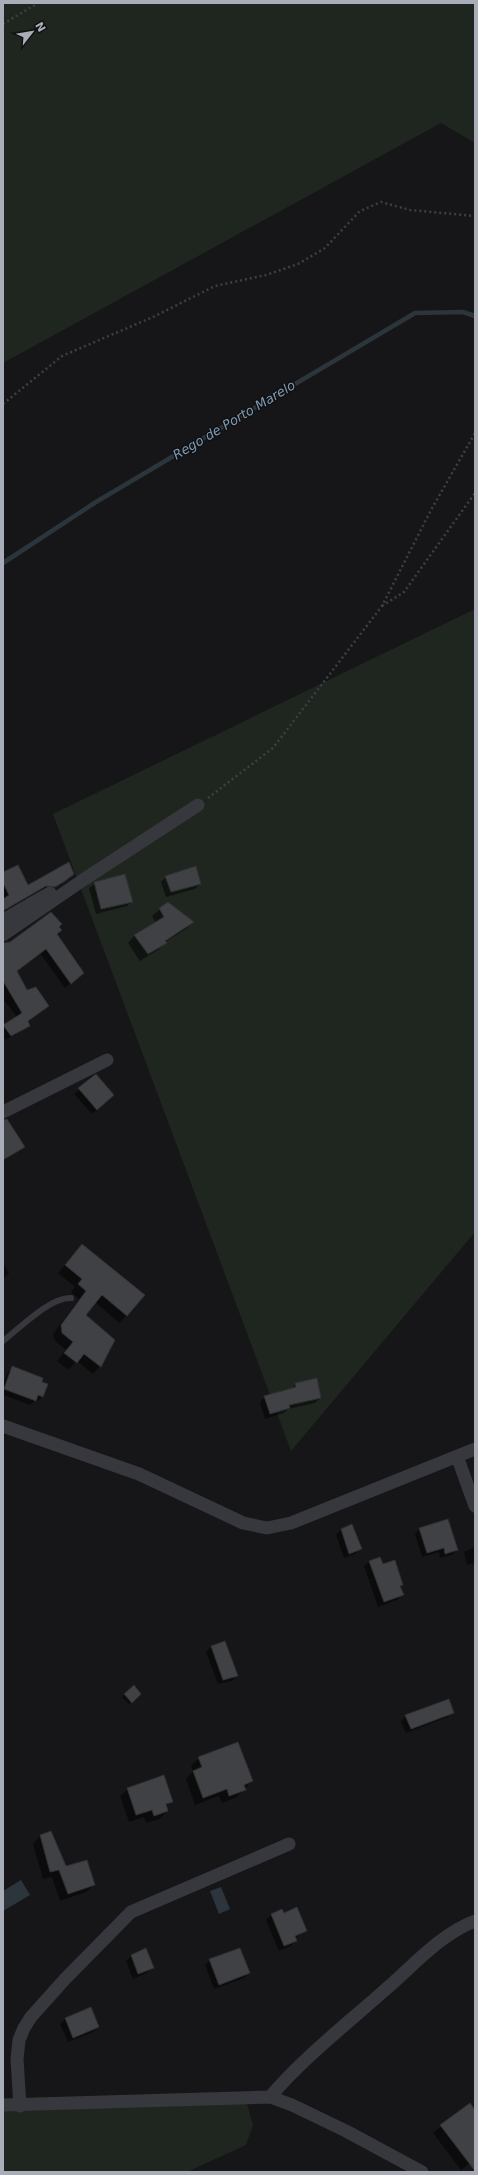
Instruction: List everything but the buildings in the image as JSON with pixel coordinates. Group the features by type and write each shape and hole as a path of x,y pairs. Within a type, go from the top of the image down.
{"street":[{"path":"3,935 83,880 198,805"},
{"path":"3,920 68,884 83,880"},
{"path":"3,1112 107,1060"},
{"path":"3,1426 139,1474 243,1523 267,1528 291,1523 475,1449"},
{"path":"457,1456 475,1506"},
{"path":"20,2106 17,2059 19,2040 24,2028 31,2017 65,1979 131,1912 288,1844"},
{"path":"270,2097 311,2055 431,1948 454,1932 475,1921"},
{"path":"3,2105 20,2106 270,2097 292,2104 422,2172"}],"lane":[{"path":"3,1341 53,1303 62,1298 70,1298"}],"path":[{"path":"3,24 38,3"},
{"path":"3,404 62,356 153,317 215,286 266,275 298,264 325,248 360,211 381,202 410,210 475,216"},
{"path":"198,805 273,748 382,606 431,510 475,432"},
{"path":"382,606 404,592 475,493"}],"shaded area":[{"path":"3,3 475,3 475,143 441,123 3,363"},
{"path":"475,609 475,1232 291,1451 53,814"},
{"path":"21,1880 30,1895 3,1911 3,1891"},
{"path":"221,1887 230,1909 219,1914 210,1891"},
{"path":"186,2095 247,2104 253,2125 246,2145 187,2172 3,2172 3,2102"}],"waterway":[{"name":"Rego de Porto Marelo","path":"3,563 96,502 415,313 463,312 475,316"}]}
